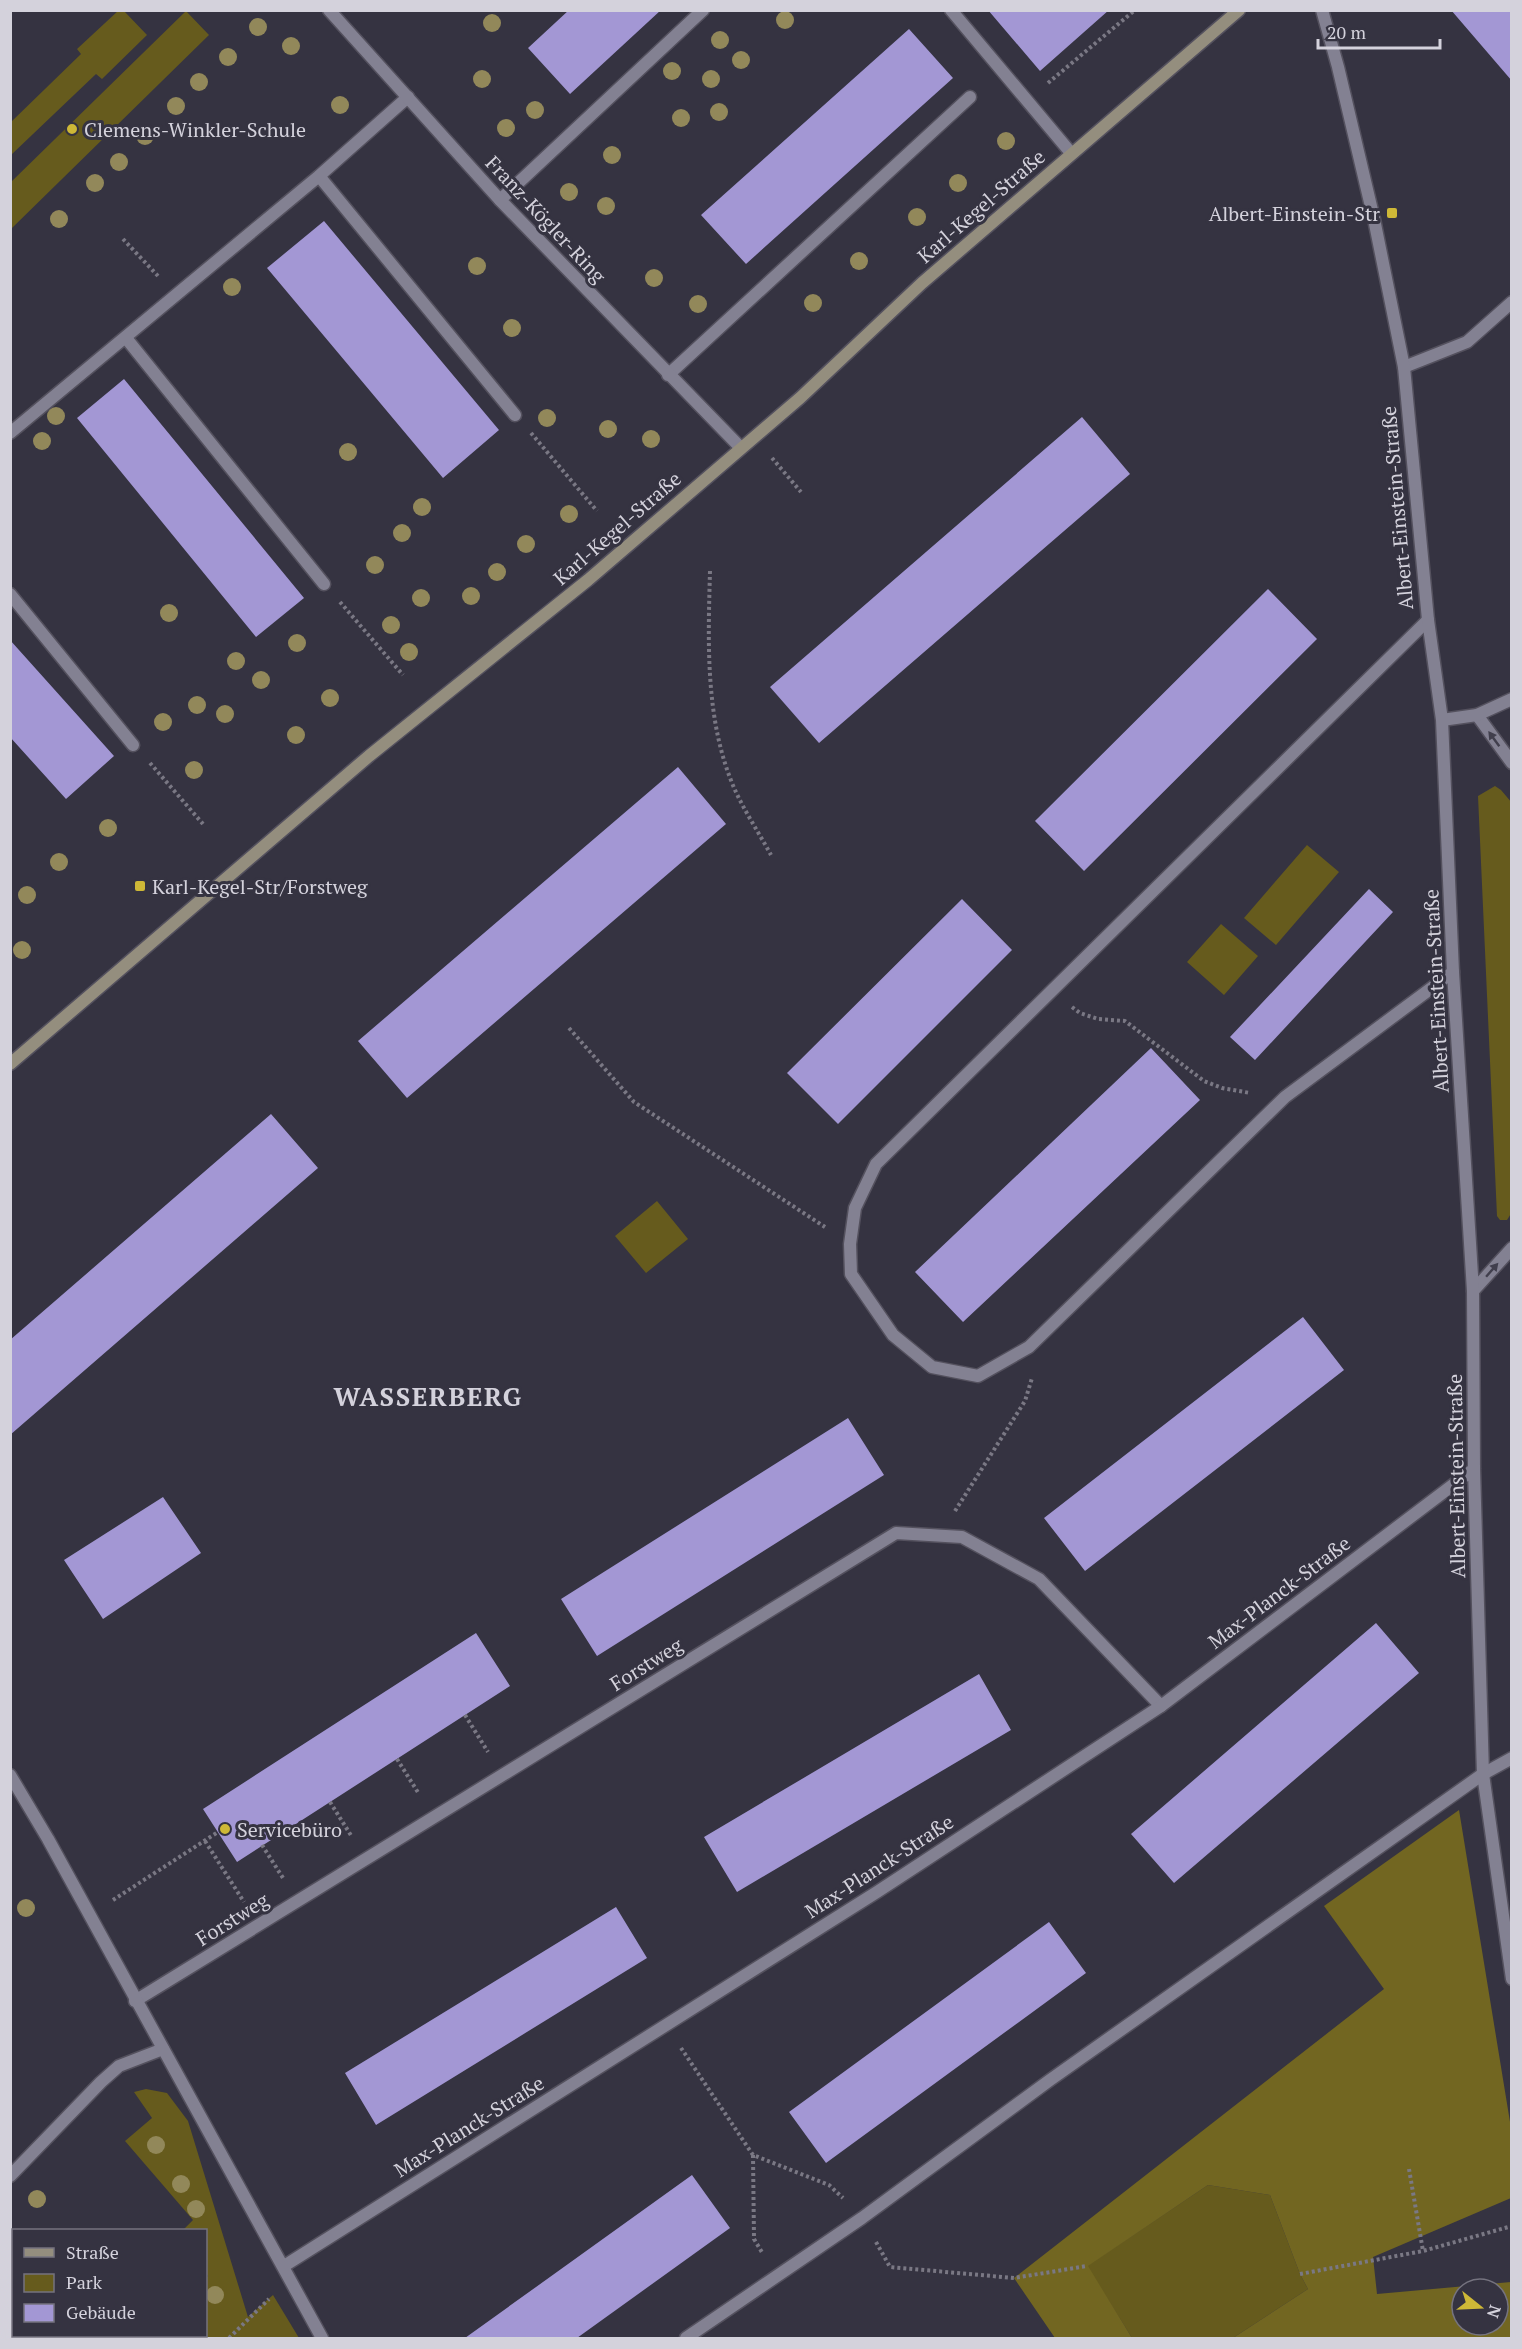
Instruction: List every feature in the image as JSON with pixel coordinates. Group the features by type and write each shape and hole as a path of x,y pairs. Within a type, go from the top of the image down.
{"street":[{"path":"500,200 703,10"},
{"path":"951,10 1071,153"},
{"name":"Karl-Kegel-Straße","path":"10,1064 369,756 588,580 800,398 922,283 1239,10"},
{"name":"Albert-Einstein-Straße","path":"1322,10 1374,219 1404,367 1428,620 1442,720 1453,972 1473,1291 1474,1469 1483,1774 1512,1979"},
{"name":"Franz-Kögler-Ring","path":"334,12 500,200 741,448"},
{"path":"10,433 319,176 408,97"},
{"path":"668,375 970,97"},
{"path":"319,176 515,415"},
{"path":"1404,367 1467,342 1512,302"},
{"path":"126,338 324,584"},
{"path":"10,594 133,745"},
{"path":"1428,620 876,1164 855,1208 850,1244 851,1274 893,1335 932,1367 978,1376 1029,1347 1285,1097 1453,972"},
{"path":"1442,720 1477,716 1512,699"},
{"path":"1477,716 1512,763"},
{"path":"1473,1291 1512,1248"},
{"name":"Max-Planck-Straße","path":"284,2266 877,1892 1161,1706 1474,1469"},
{"name":"Forstweg","path":"135,2001 896,1533 962,1537 1039,1579 1161,1706"},
{"path":"686,2338 862,2218 1050,2080 1483,1774 1512,1758"},
{"path":"10,1775 322,2338"},
{"path":"10,2176 119,2066 163,2049"}],"path":[{"path":"1026,99 1135,10"},
{"path":"123,239 156,274"},
{"path":"515,415 597,511"},
{"path":"753,437 801,492"},
{"path":"710,571 709,654 713,705 721,749 735,790 771,855"},
{"path":"324,584 403,675"},
{"path":"133,745 203,824"},
{"path":"1049,991 1080,1013 1098,1019 1125,1021 1204,1081 1222,1088 1285,1097"},
{"path":"569,1028 634,1102 850,1244"},
{"path":"962,1537 953,1513 1024,1401 1032,1377 1029,1347"},
{"path":"465,1715 503,1775"},
{"path":"397,1759 434,1818"},
{"path":"330,1802 366,1859"},
{"path":"89,1915 218,1832"},
{"path":"205,1841 258,1925"},
{"path":"262,1845 298,1901"},
{"path":"666,2025 753,2155 754,2239 777,2276"},
{"path":"753,2155 829,2185 862,2218 890,2267 1014,2278 1088,2266"},
{"path":"1409,2169 1423,2251"},
{"path":"1300,2274 1423,2251 1512,2226"},
{"path":"229,2338 290,2278"}],"green space":[{"path":"119,10 124,11 147,35 102,79 96,74 11,155 11,122 81,54 77,49"},
{"path":"186,11 209,35 11,229 11,182"},
{"path":"1495,786 1512,803 1512,1212 1507,1220 1500,1220 1497,1216 1478,796"},
{"path":"1307,845 1339,872 1276,945 1244,918"},
{"path":"1221,924 1258,956 1224,995 1187,962"},
{"path":"657,1201 688,1239 646,1273 615,1236"},
{"path":"146,2089 167,2093 188,2121 248,2317 273,2295 299,2338 141,2338 207,2337 207,2229 184,2229 193,2220 125,2141 152,2118 134,2092"},
{"path":"1208,2185 1270,2195 1308,2289 1233,2338 1132,2338 1087,2266"}],"shaded area":[{"path":"1459,1810 1511,2128 1511,2198 1373,2257 1377,2294 1450,2287 1450,2337 1510,2337 1511,2282 1511,2338 1233,2338 1308,2289 1270,2195 1208,2185 1088,2266 1132,2338 1055,2338 1014,2278 1384,1989 1324,1906"}],"building":[{"path":"569,10 661,10 570,94 528,48"},
{"path":"988,10 1109,10 1040,71"},
{"path":"1451,10 1512,10 1512,81"},
{"path":"909,29 953,78 746,264 701,215"},
{"path":"324,221 499,430 443,478 267,268"},
{"path":"124,379 304,598 256,637 77,418"},
{"path":"1082,417 1130,474 819,743 770,687"},
{"path":"1268,589 1317,639 1084,871 1035,821"},
{"path":"10,640 114,756 66,799 10,737"},
{"path":"678,767 726,824 407,1098 358,1041"},
{"path":"1369,889 1393,912 1255,1060 1230,1037"},
{"path":"962,899 1012,950 838,1124 787,1073"},
{"path":"1151,1048 1200,1100 963,1322 915,1272"},
{"path":"271,1114 318,1168 10,1435 10,1340"},
{"path":"1303,1317 1344,1370 1085,1571 1044,1518"},
{"path":"848,1418 884,1475 597,1656 561,1599"},
{"path":"163,1497 201,1553 103,1619 64,1560"},
{"path":"1376,1623 1419,1673 1174,1883 1131,1834"},
{"path":"476,1633 510,1686 237,1862 203,1809"},
{"path":"979,1674 1011,1730 737,1892 704,1837"},
{"path":"616,1907 647,1958 376,2125 345,2073"},
{"path":"1049,1922 1086,1973 826,2163 789,2112"},
{"path":"692,2175 730,2228 577,2338 465,2338"}],"place":[{"name":"Clemens-Winkler-Schule","path":"72,129"},
{"name":"Albert-Einstein-Str","path":"1392,213"},
{"name":"Karl-Kegel-Str/Forstweg","path":"140,886"},
{"name":"Servicebüro","path":"225,1829"}],"district":[{"name":"WASSERBERG","path":"428,1396"}]}
